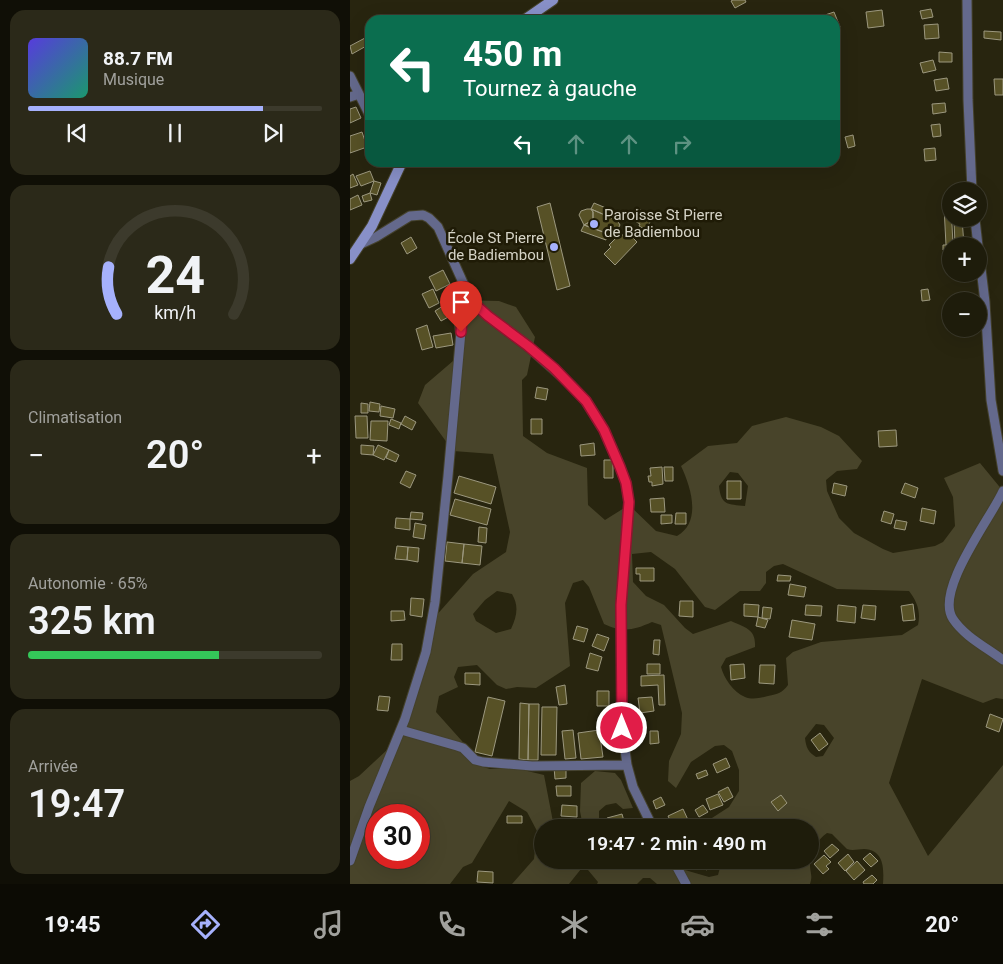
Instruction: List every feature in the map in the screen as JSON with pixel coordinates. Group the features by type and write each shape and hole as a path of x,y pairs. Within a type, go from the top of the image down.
{"street":[{"path":"531,15 553,0"},
{"path":"967,0 968,100 972,182"},
{"path":"350,76 355,95 365,109"},
{"path":"350,259 362,244 382,209 399,167"},
{"path":"362,244 410,216 423,215 429,218 438,227 465,287 478,307 554,368 586,401 604,430 626,483 629,502 621,605 622,728 627,765 633,787 649,819"},
{"path":"983,282 991,400 1003,472"},
{"path":"350,861 369,808 401,730 426,652 435,602 465,287"},
{"path":"1003,491 964,559 952,587 948,607 951,617 959,627 1003,660"},
{"path":"401,730 463,748 475,760 483,762 532,766 627,765"},
{"path":"678,869 686,884"}],"shaded area":[{"path":"451,300 499,301 516,307 535,337 527,375 522,380 523,436 547,453 587,468 588,505 605,520 629,505 656,531 677,536 685,530 690,522 692,513 691,494 681,466 708,446 737,443 752,426 786,417 821,427 839,436 862,461 857,469 837,471 826,480 827,491 839,518 854,533 893,553 935,546 943,542 955,526 953,497 944,478 980,463 1003,491 1003,699 996,698 983,703 922,679 889,783 928,856 1003,765 1003,884 883,884 883,866 879,856 871,850 847,849 832,834 827,833 819,841 819,819 710,819 729,807 739,791 739,770 732,751 724,745 715,746 691,762 676,788 668,781 669,761 681,734 682,713 661,625 652,622 634,629 617,629 604,624 589,587 583,580 573,583 565,603 570,666 536,688 517,687 506,689 497,685 477,665 458,667 454,677 458,687 439,696 436,712 470,750 480,766 490,769 519,769 544,775 552,819 534,819 534,825 527,812 509,801 472,863 463,867 450,884 350,884 350,781 359,776 403,735 434,618 473,574 506,552 510,532 493,454 453,451 418,403 425,385 453,361 456,342","holes":["730,472 738,473 748,486 745,506 726,503 720,493 719,486","651,552 675,569 705,607 715,610 740,591 760,591 766,583 766,572 774,566 783,564 837,589 909,591 918,607 918,625 902,635 821,642 793,652 786,658 788,685 786,688 774,695 759,698 745,697 733,688 724,676 721,667 726,658 755,647 752,633 731,621 693,634 664,605 646,596 633,582 632,554","497,591 512,594 516,603 516,615 511,629 496,633 476,621 473,614 485,600","816,724 824,725 834,738 823,756 816,757 809,751 805,738"]},
{"path":"595,771 615,773 621,780 633,808 623,809 616,803 606,805 599,811 599,819 582,819 581,783"},
{"path":"534,859 534,869 581,869 569,884 512,884"},
{"path":"581,869 681,869 709,877 718,875 720,869 810,869 811,876 810,884 657,884 650,878 643,878 637,884 597,884 598,882 588,870"}],"building":[{"path":"745,0 746,2 735,8 731,1"},
{"path":"931,9 933,17 922,19 920,11"},
{"path":"882,10 884,26 868,28 866,12"},
{"path":"938,24 939,38 925,39 924,25"},
{"path":"984,31 1001,32 1001,40 984,38"},
{"path":"365,38 365,47 352,54 350,46"},
{"path":"939,52 952,53 952,62 939,62"},
{"path":"933,60 936,70 923,73 920,63"},
{"path":"947,78 949,89 936,91 934,80"},
{"path":"994,79 1003,79 1003,95 995,95"},
{"path":"945,103 946,112 933,114 932,104"},
{"path":"356,107 361,118 350,123 350,109"},
{"path":"940,124 941,136 933,137 931,125"},
{"path":"362,132 365,148 350,153 350,136"},
{"path":"853,135 855,146 848,148 845,137"},
{"path":"935,148 936,160 925,161 924,149"},
{"path":"370,171 374,181 361,186 356,176"},
{"path":"353,174 358,185 350,188 350,176"},
{"path":"374,181 381,183 377,195 370,193"},
{"path":"370,193 372,200 364,202 362,196"},
{"path":"358,195 362,205 350,210 350,199"},
{"name":"École St Pierre de Badiembou","path":"550,203 570,286 557,290 537,207"},
{"path":"594,203 618,213 616,220 591,209"},
{"path":"591,209 593,212 593,220 584,225 579,215 581,211"},
{"path":"591,209 617,220 620,225 616,232 612,235 584,225 593,220"},
{"path":"638,209 653,216 646,230 633,220"},
{"path":"584,225 608,234 606,240 581,231"},
{"path":"945,227 952,227 953,237 946,237"},
{"path":"954,227 963,227 963,237 955,237"},
{"path":"626,231 637,242 615,265 604,254 611,247 609,245 618,236 620,238"},
{"path":"411,237 417,248 407,254 401,243"},
{"path":"443,270 450,284 436,291 429,277"},
{"path":"433,289 439,303 429,308 422,294"},
{"path":"928,289 930,300 922,301 921,290"},
{"path":"446,304 452,315 441,321 435,311"},
{"path":"427,325 433,347 422,350 416,329"},
{"path":"451,333 453,345 436,348 433,336"},
{"path":"537,387 548,389 546,400 535,398"},
{"path":"370,402 380,404 379,412 369,411"},
{"path":"361,403 368,404 368,413 361,413"},
{"path":"381,406 395,409 393,418 380,416"},
{"path":"355,416 367,416 368,438 356,438"},
{"path":"405,416 416,422 412,430 401,424"},
{"path":"391,419 401,423 399,429 389,425"},
{"path":"531,419 542,419 542,434 531,434"},
{"path":"371,421 388,421 387,441 370,440"},
{"path":"896,430 897,446 879,447 878,431"},
{"path":"594,443 595,455 581,456 580,445"},
{"path":"361,445 374,446 373,455 361,454"},
{"path":"378,445 389,450 384,460 373,455"},
{"path":"389,450 399,455 396,462 386,458"},
{"path":"604,460 613,460 613,478 604,478"},
{"path":"662,467 663,484 652,486 648,476 651,476 650,468"},
{"path":"664,467 673,467 673,481 665,481"},
{"path":"406,471 416,475 410,488 400,483"},
{"path":"459,476 496,487 491,504 454,493"},
{"path":"727,481 741,481 741,499 727,499"},
{"path":"834,483 847,486 845,496 832,493"},
{"path":"905,483 918,488 915,498 901,493"},
{"path":"664,498 665,512 651,512 650,499"},
{"path":"455,499 491,509 487,525 450,515"},
{"path":"922,508 936,511 934,524 920,521"},
{"path":"884,511 894,514 891,524 881,521"},
{"path":"411,512 423,513 422,520 410,519"},
{"path":"676,513 686,513 686,524 675,524"},
{"path":"661,515 672,515 672,523 661,524"},
{"path":"396,518 410,519 410,530 395,528"},
{"path":"896,520 907,522 905,530 894,528"},
{"path":"415,523 426,525 424,539 413,537"},
{"path":"479,527 487,528 486,543 478,542"},
{"path":"447,542 464,544 462,563 445,561"},
{"path":"464,544 482,546 480,565 462,563"},
{"path":"397,546 408,547 407,560 395,559"},
{"path":"408,547 419,548 418,562 407,560"},
{"path":"636,568 654,568 654,581 640,581 640,574 636,574"},
{"path":"778,575 791,576 790,581 777,581"},
{"path":"790,584 806,587 804,597 788,595"},
{"path":"411,598 424,599 422,617 410,615"},
{"path":"680,601 693,601 693,617 679,616"},
{"path":"744,604 759,605 758,617 744,616"},
{"path":"913,604 915,620 903,621 901,606"},
{"path":"806,605 822,606 821,616 805,615"},
{"path":"838,605 856,607 855,623 837,621"},
{"path":"863,605 876,606 875,620 861,618"},
{"path":"763,607 772,608 770,619 762,618"},
{"path":"391,611 404,611 405,620 391,621"},
{"path":"758,617 768,620 765,628 756,626"},
{"path":"792,620 815,624 812,640 789,637"},
{"path":"577,626 588,629 584,642 573,639"},
{"path":"597,634 609,638 604,651 592,646"},
{"path":"654,640 660,640 659,655 653,654"},
{"path":"392,644 402,644 402,660 391,660"},
{"path":"590,653 602,657 598,671 586,668"},
{"path":"647,664 660,664 660,674 647,674"},
{"path":"744,664 745,678 731,680 730,665"},
{"path":"760,665 775,665 774,684 759,683"},
{"path":"465,673 480,673 480,685 465,684"},
{"path":"664,675 665,705 659,705 658,685 641,686 641,676"},
{"path":"565,685 567,704 559,705 556,687"},
{"path":"597,691 609,691 609,706 597,706"},
{"path":"379,696 390,697 388,711 377,710"},
{"path":"488,697 505,701 492,756 475,752"},
{"path":"652,697 654,711 640,713 638,698"},
{"path":"520,703 529,704 528,760 519,759"},
{"path":"529,704 539,704 538,760 528,760"},
{"path":"542,707 557,707 556,755 541,755"},
{"path":"990,714 1003,719 999,732 986,727"},
{"path":"619,725 619,735 604,736 603,727"},
{"path":"573,730 576,758 565,759 562,731"},
{"path":"599,730 603,757 581,759 578,733"},
{"path":"650,731 658,731 659,743 650,744"},
{"path":"820,733 828,744 819,751 811,740"},
{"path":"726,758 730,767 717,773 713,764"},
{"path":"554,767 566,767 566,778 555,779"},
{"path":"706,770 708,775 698,779 696,774"},
{"path":"556,786 571,786 571,796 557,796"},
{"path":"728,787 733,797 724,802 718,792"},
{"path":"718,794 723,805 710,810 706,799"},
{"path":"781,795 787,803 778,811 771,802"},
{"path":"661,797 665,805 656,809 653,801"},
{"path":"562,805 577,806 577,817 561,816"},
{"path":"703,805 708,812 699,817 695,810"},
{"path":"683,809 688,819 670,819 668,816"},
{"path":"622,814 623,819 607,819"},
{"path":"507,816 522,816 522,823 507,823"},
{"path":"832,844 839,850 830,858 824,851"},
{"path":"870,853 878,861 871,867 863,859"},
{"path":"848,854 854,862 845,871 838,863"},
{"path":"824,855 831,862 826,866 829,869 823,874 818,869 819,860"},
{"path":"857,861 865,870 854,880 846,871"},
{"path":"478,871 493,872 493,883 477,882"},
{"path":"872,875 877,880 873,884 864,884 863,882"}],"place":[{"name":"Paroisse St Pierre de Badiembou","path":"594,224"},
{"name":"École St Pierre de Badiembou","path":"554,247"}],"route":[{"path":"461,332 465,287 478,307 554,368 586,401 604,430 620,467 626,483 629,502 621,605 622,728"}]}
